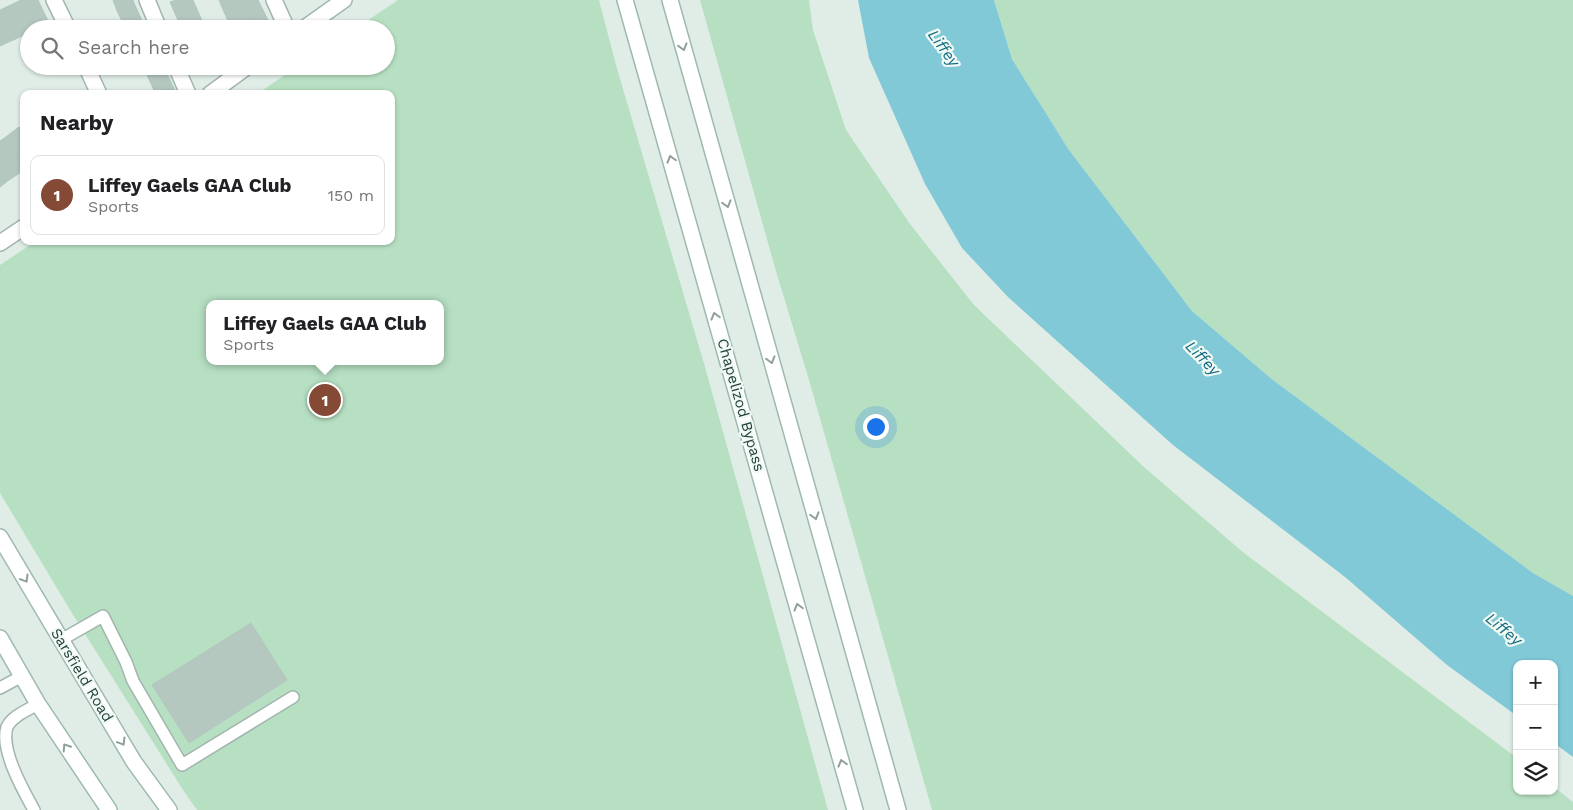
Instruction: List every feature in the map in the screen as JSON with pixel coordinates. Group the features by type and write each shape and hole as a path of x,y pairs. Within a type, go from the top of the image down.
{"main road":[{"path":"54,0 64,20"},
{"path":"147,0 156,20"},
{"path":"274,0 283,20"},
{"path":"315,20 344,0"},
{"name":"Chapelizod Bypass","path":"625,0 855,810"},
{"path":"670,0 898,810"},
{"path":"90,75 98,90"},
{"path":"180,75 186,90"},
{"path":"215,90 236,75"},
{"path":"0,243 20,230"},
{"name":"Sarsfield Road","path":"0,538 134,762 168,810"},
{"path":"0,638 38,704 106,807"}],"lane":[{"path":"61,640 102,616 126,662 133,681 182,766 294,697"},
{"path":"0,688 22,676"},
{"path":"34,810 15,778 4,747 7,727 16,718 38,704"}],"green space":[{"path":"398,0 599,0 616,65 705,367 828,810 197,810 70,610 0,493 0,265 30,245 395,245 395,90 263,90 285,75 395,75 395,20 368,20"},
{"path":"700,0 809,0 813,30 846,130 910,224 974,305 1145,468 1244,553 1513,755 1513,795 1558,795 1558,790 1573,802 1573,810 932,810 775,268"},
{"path":"994,0 1573,0 1573,596 1533,573 1273,380 1192,311 1069,150 1012,59"}],"water":[{"name":"Liffey","path":"858,0 994,0 1012,59 1069,150 1192,311 1273,380 1533,573 1573,596 1573,757 1558,746 1558,660 1513,660 1513,713 1447,665 1345,577 1173,445 1008,297 962,248 925,184 869,58"}],"building":[{"path":"21,0 38,0 48,20 20,20 20,37 0,46 0,10"},
{"path":"113,0 133,0 134,3 117,11"},
{"path":"193,0 196,7 176,16 170,2"},
{"path":"219,0 251,0 224,12"},
{"path":"251,0 258,0 264,12 246,20 228,20 224,12"},
{"path":"134,3 140,16 130,20 122,20 117,11"},
{"path":"196,7 202,20 178,20 176,16"},
{"path":"264,12 268,20 246,20"},
{"path":"140,16 142,20 130,20"},
{"path":"147,75 168,75 170,80 153,88"},
{"path":"170,80 175,90 154,90 153,88"},
{"path":"19,127 20,162 3,139"},
{"path":"3,139 20,162 20,173 9,180 0,167 0,141"},
{"path":"0,167 9,180 0,187"},
{"path":"251,623 287,680 189,743 152,685"}],"place":[{"name":"Liffey Gaels GAA Club","path":"325,400"}]}
